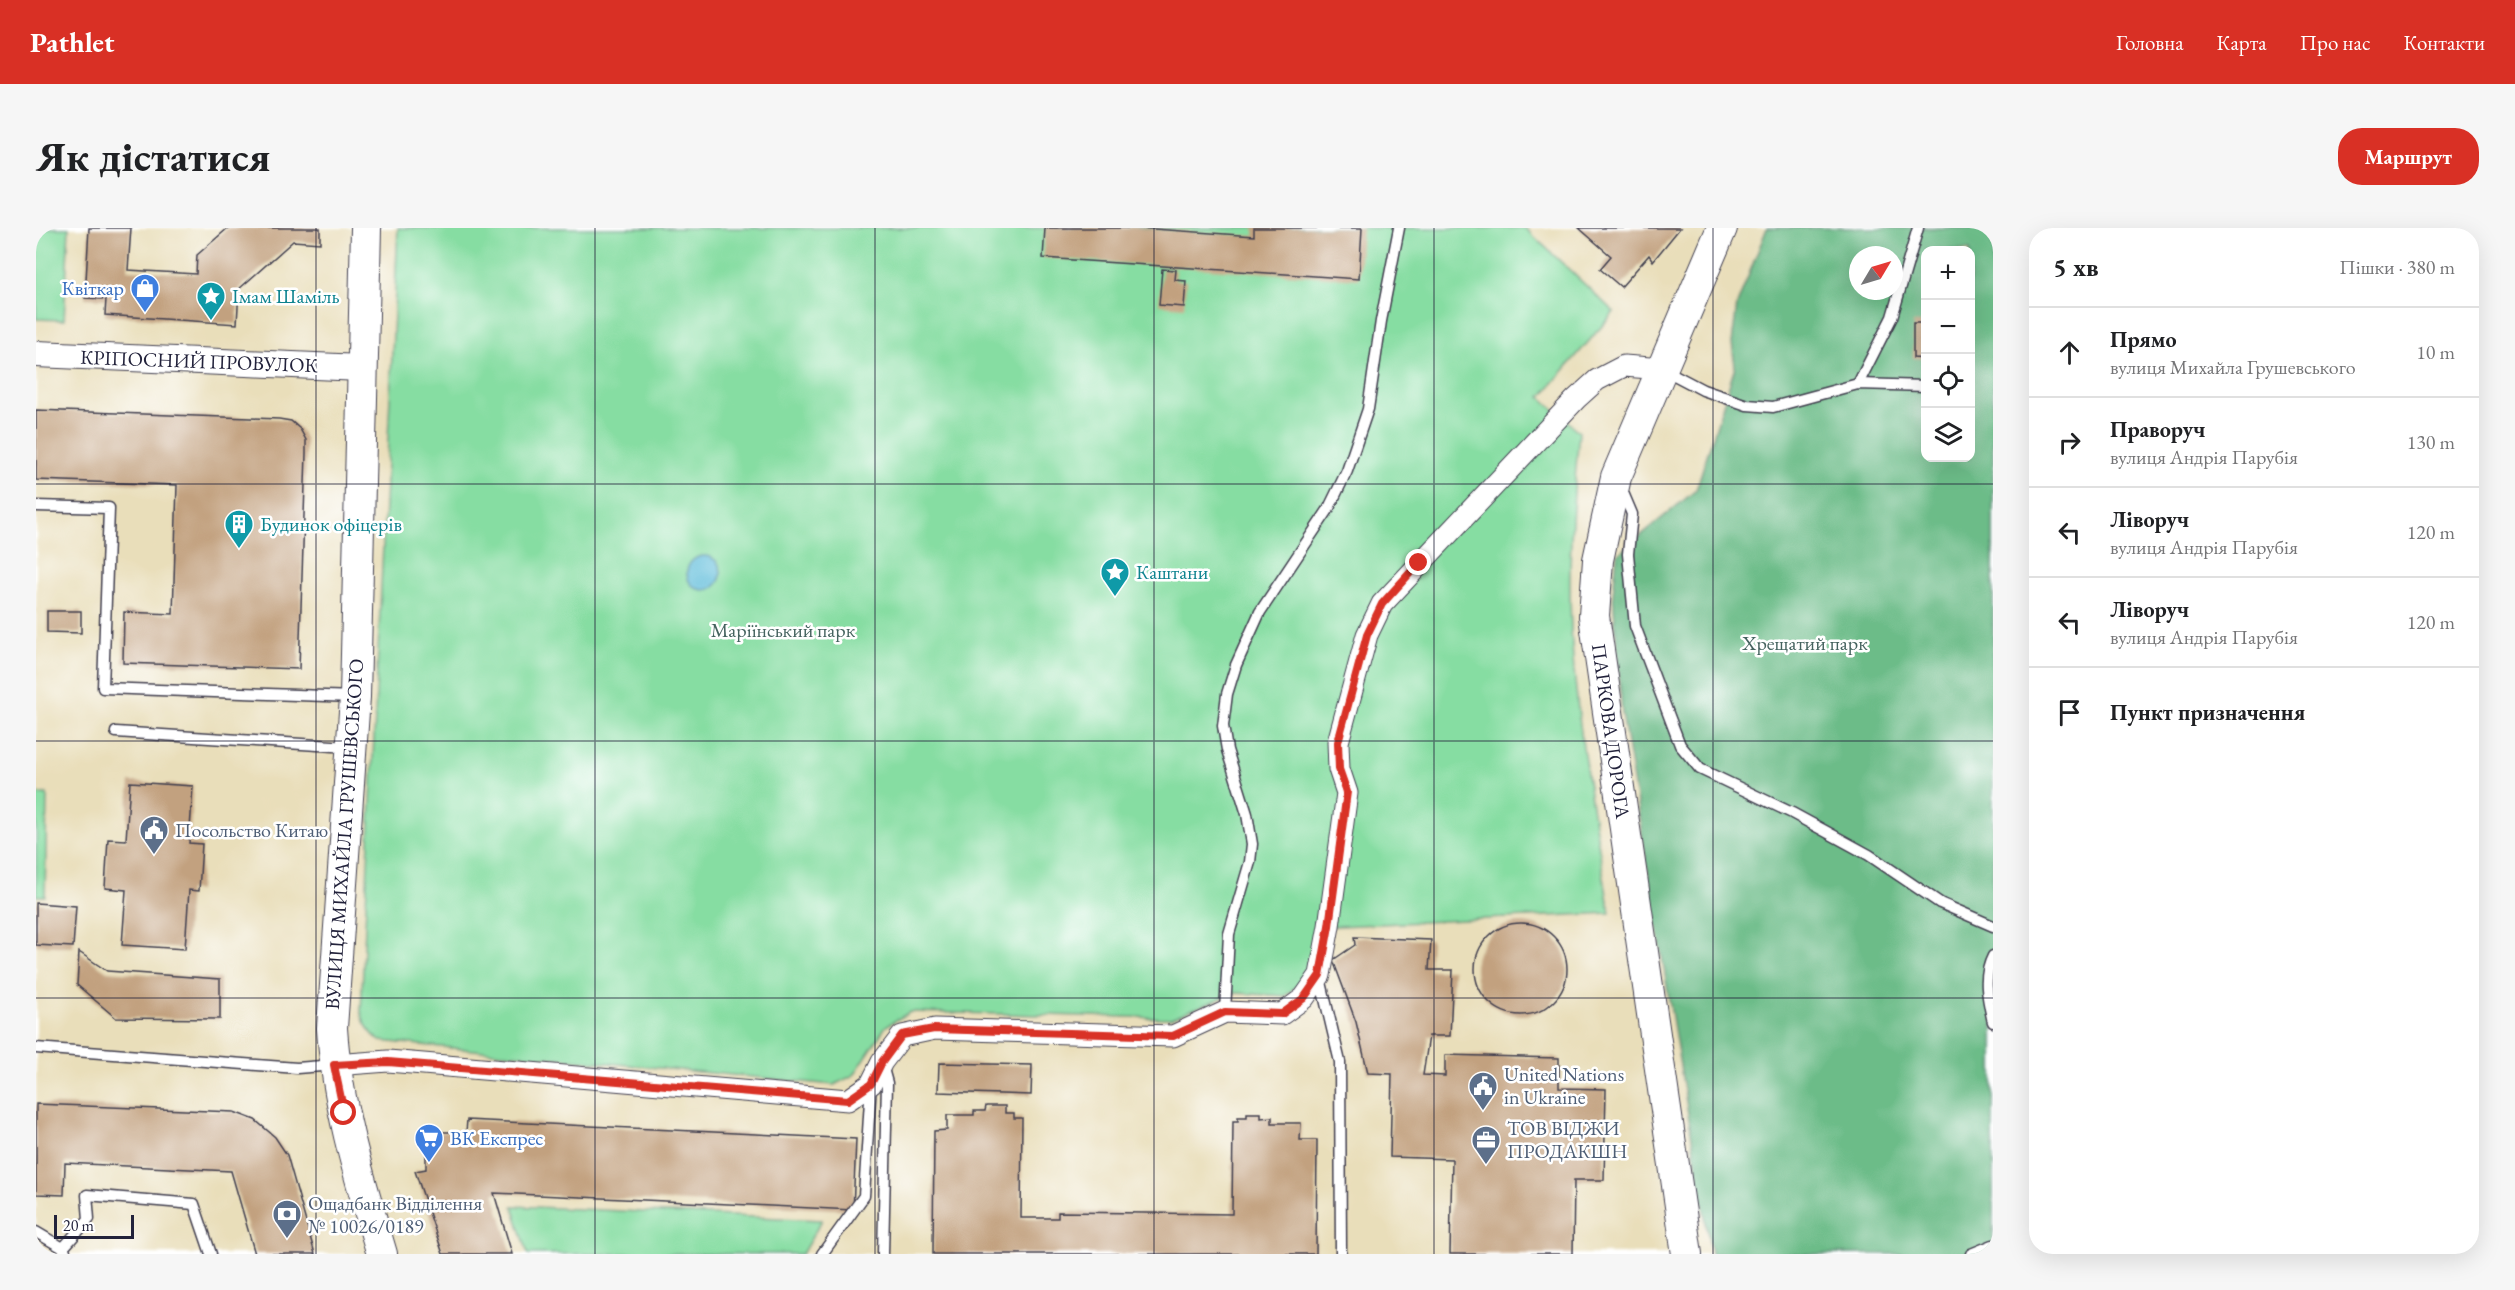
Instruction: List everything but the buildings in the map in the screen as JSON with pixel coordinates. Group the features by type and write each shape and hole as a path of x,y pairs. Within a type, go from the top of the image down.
{"main road":[{"name":"ВУЛИЦЯ МИХАЙЛА ГРУШЕВСЬКОГО","path":"366,228 355,697 332,1028 334,1065 344,1113 382,1254"},
{"name":"ПАРКОВА ДОРОГА","path":"1687,1254 1594,616 1598,560 1616,477 1722,228"}],"street":[{"name":"КРІПОСНИЙ ПРОВУЛОК","path":"36,354 361,368"},
{"path":"334,1065 388,1062 848,1100 871,1084 882,1062 902,1035 934,1029 1173,1036 1225,1012 1282,1014 1304,998 1320,975 1347,792 1339,769 1338,742 1367,635 1382,604 1559,417 1598,380 1624,366 1662,369"}],"lane":[{"path":"1225,1012 1229,934 1244,888 1252,844 1247,814 1227,750 1223,726 1227,694 1236,665 1260,612 1328,510 1353,453 1368,409 1381,321 1399,228"},
{"path":"1858,384 1892,316 1918,228"},
{"path":"1662,369 1703,390 1747,405 1773,407 1858,384 1921,386"},
{"path":"1616,477 1632,514 1628,554 1635,626 1680,745 1700,769 1792,813 1869,855 1940,903 1993,926"},
{"path":"36,506 108,508 103,688 355,697"},
{"path":"116,732 351,747"},
{"path":"1993,956 1988,965 1986,993 1993,1022"},
{"path":"1320,975 1340,1062 1341,1254"},
{"path":"36,1048 297,1068 334,1065"},
{"path":"882,1062 887,1083 883,1254"},
{"path":"822,1254 864,1197 871,1084"},
{"path":"36,1232 65,1251 89,1219 87,1195 194,1204 211,1254"},
{"path":"1971,1254 1993,1245"}],"green space":[{"path":"36,228 69,228 64,320 36,319"},
{"name":"Маріїнський парк","path":"398,228 1525,228 1614,312 1541,397 1579,432 1570,560 1573,662 1589,788 1610,913 1317,927 1304,980 1285,996 1234,993 1171,1018 910,1012 886,1026 854,1075 834,1085 380,1041 368,1028 361,1012"},
{"name":"Хрещатий парк","path":"1767,228 1993,228 1993,1254 1711,1254 1622,713 1613,594 1617,555 1696,490 1735,367 1732,343 1737,305"},
{"path":"36,794 47,794 45,896 36,896"},
{"path":"513,1206 822,1220 802,1254 528,1254"}],"water":[{"path":"704,556 716,561 721,573 716,585 704,590 692,585 687,573 692,561"}],"place":[{"name":"Квіткар","path":"145,314"},
{"name":"Імам Шаміль","path":"211,322"},
{"name":"Будинок офіцерів","path":"239,550"},
{"name":"Каштани","path":"1115,598"},
{"name":"Посольство Китаю","path":"154,856"},
{"name":"United Nations in Ukraine","path":"1483,1112"},
{"name":"ВК Експрес","path":"429,1164"},
{"name":"ТОВ ВІДЖИ ПРОДАКШН","path":"1486,1166"},
{"name":"Ощадбанк Відділення № 10026/0189","path":"287,1240"}],"route":[{"path":"344,1113 334,1065 388,1062 848,1100 871,1084 882,1062 902,1035 934,1029 1173,1036 1225,1012 1282,1014 1304,998 1320,975 1347,792 1339,769 1338,742 1367,635 1382,604 1419,563"}]}
